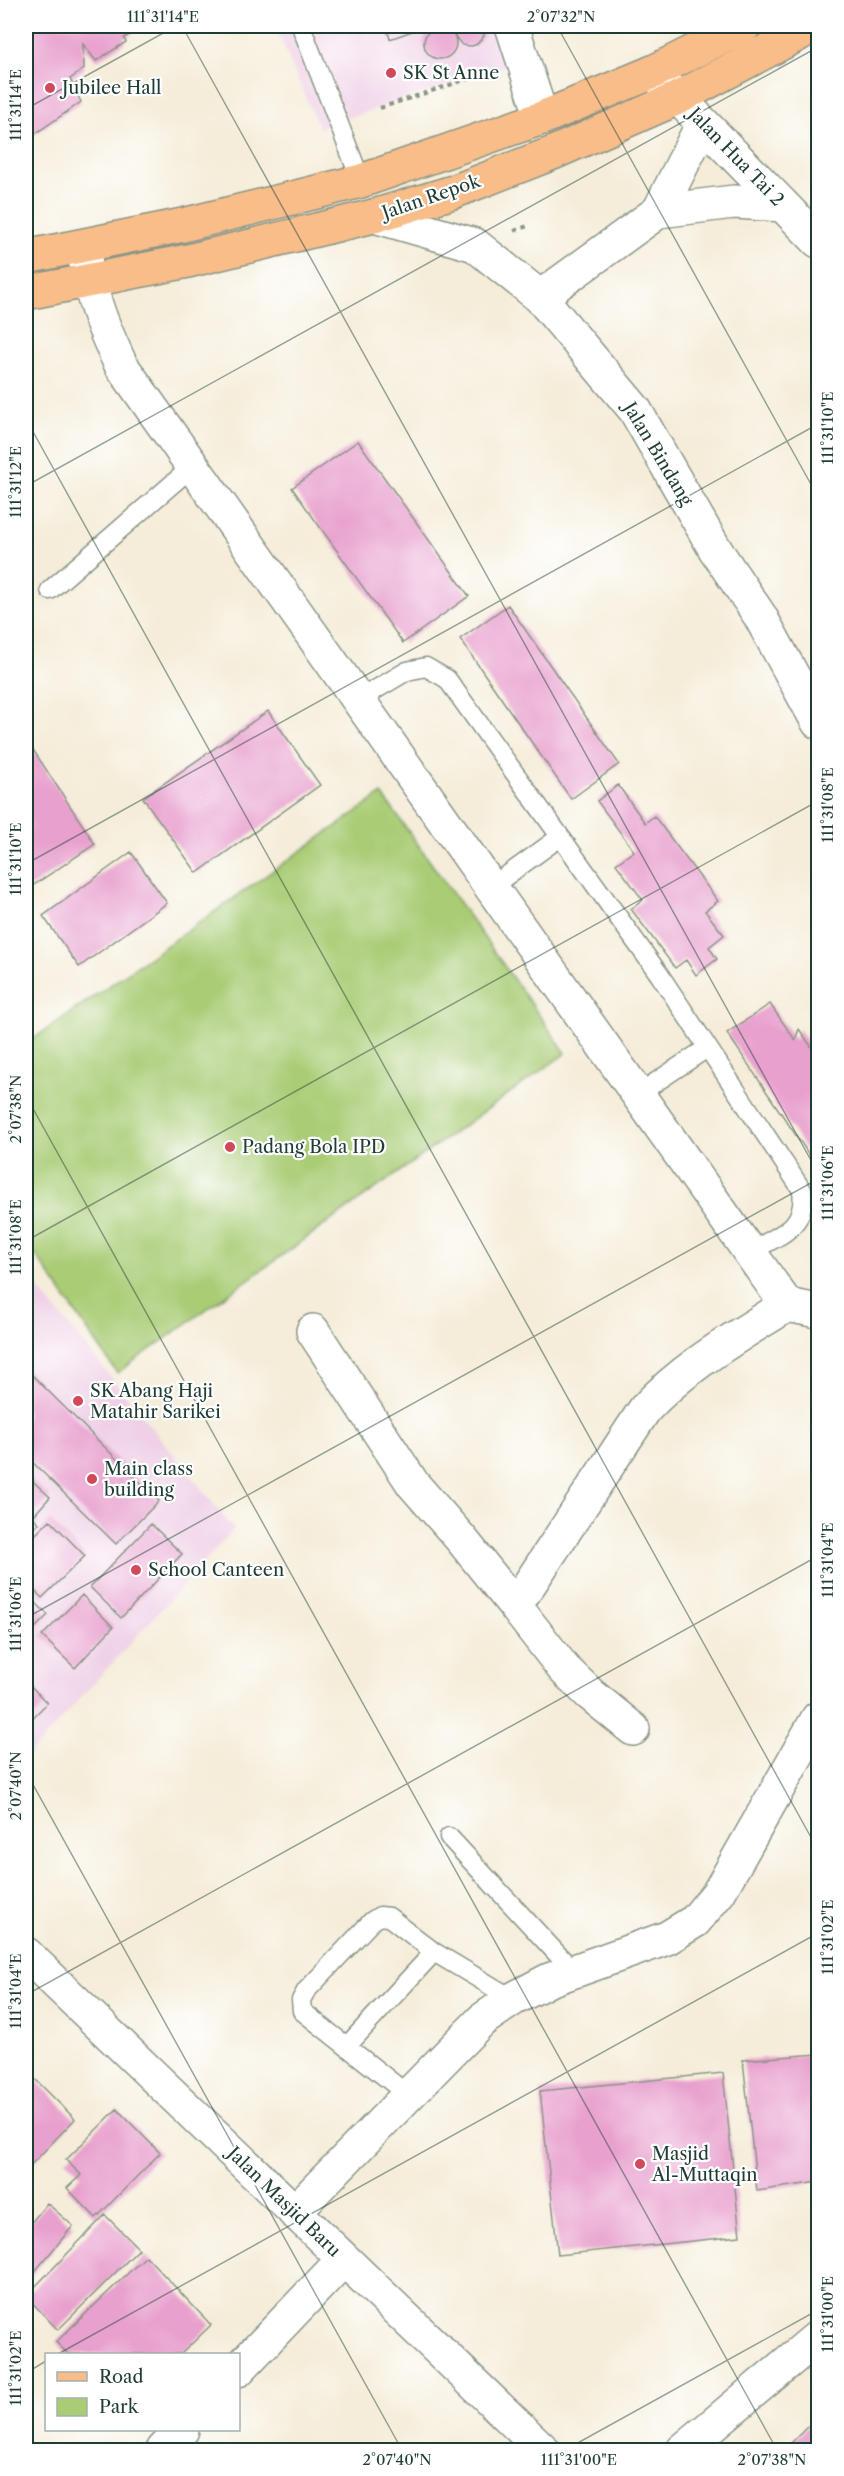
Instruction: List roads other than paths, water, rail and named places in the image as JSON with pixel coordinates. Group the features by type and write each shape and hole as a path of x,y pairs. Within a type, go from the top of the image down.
{"main road":[{"name":"Jalan Repok","path":"26,257 183,225 361,182 542,118 653,72 744,26"},
{"name":"Jalan Repok","path":"26,293 188,261 374,216 453,192 678,98 811,26"}],"street":[{"path":"512,26 542,118"},
{"name":"Jalan Hua Tai 2","path":"653,72 819,241"},
{"path":"540,297 659,211 703,123"},
{"path":"659,211 734,202 783,205"},
{"name":"Jalan Bindang","path":"374,216 475,245 540,297 635,410 715,549 760,616 819,722"},
{"path":"83,246 88,281 95,307 121,365 750,1252 803,1308 707,1355 669,1384 645,1408 515,1606"},
{"path":"313,1331 413,1484 462,1540 564,1669 590,1694 633,1729"},
{"path":"294,2212 482,2020 513,1999 549,1980 667,1938 695,1921 719,1893 819,1718"},
{"name":"Jalan Masjid Baru","path":"26,1954 543,2451"},
{"path":"240,2368 344,2259"},
{"path":"682,2451 818,2338"},
{"path":"163,2451 182,2431"}],"lane":[{"path":"301,26 361,182"},
{"path":"50,590 193,466"},
{"path":"358,700 407,671 426,667 447,679 659,974 802,1190 804,1205 797,1223 750,1252"},
{"path":"491,887 560,837"},
{"path":"638,1094 707,1048"},
{"path":"449,1837 573,1971"},
{"path":"408,2095 302,2011 301,2000 306,1990 380,1916 389,1917 434,1952 513,1999"},
{"path":"347,2046 434,1952"}],"place":[{"name":"SK St Anne","path":"391,73"},
{"name":"Jubilee Hall","path":"50,88"},
{"name":"Padang Bola IPD","path":"230,1147"},
{"name":"SK Abang Haji Matahir Sarikei","path":"78,1401"},
{"name":"Main class building","path":"92,1479"},
{"name":"School Canteen","path":"136,1570"},
{"name":"Masjid Al-Muttaqin","path":"640,2164"}]}
